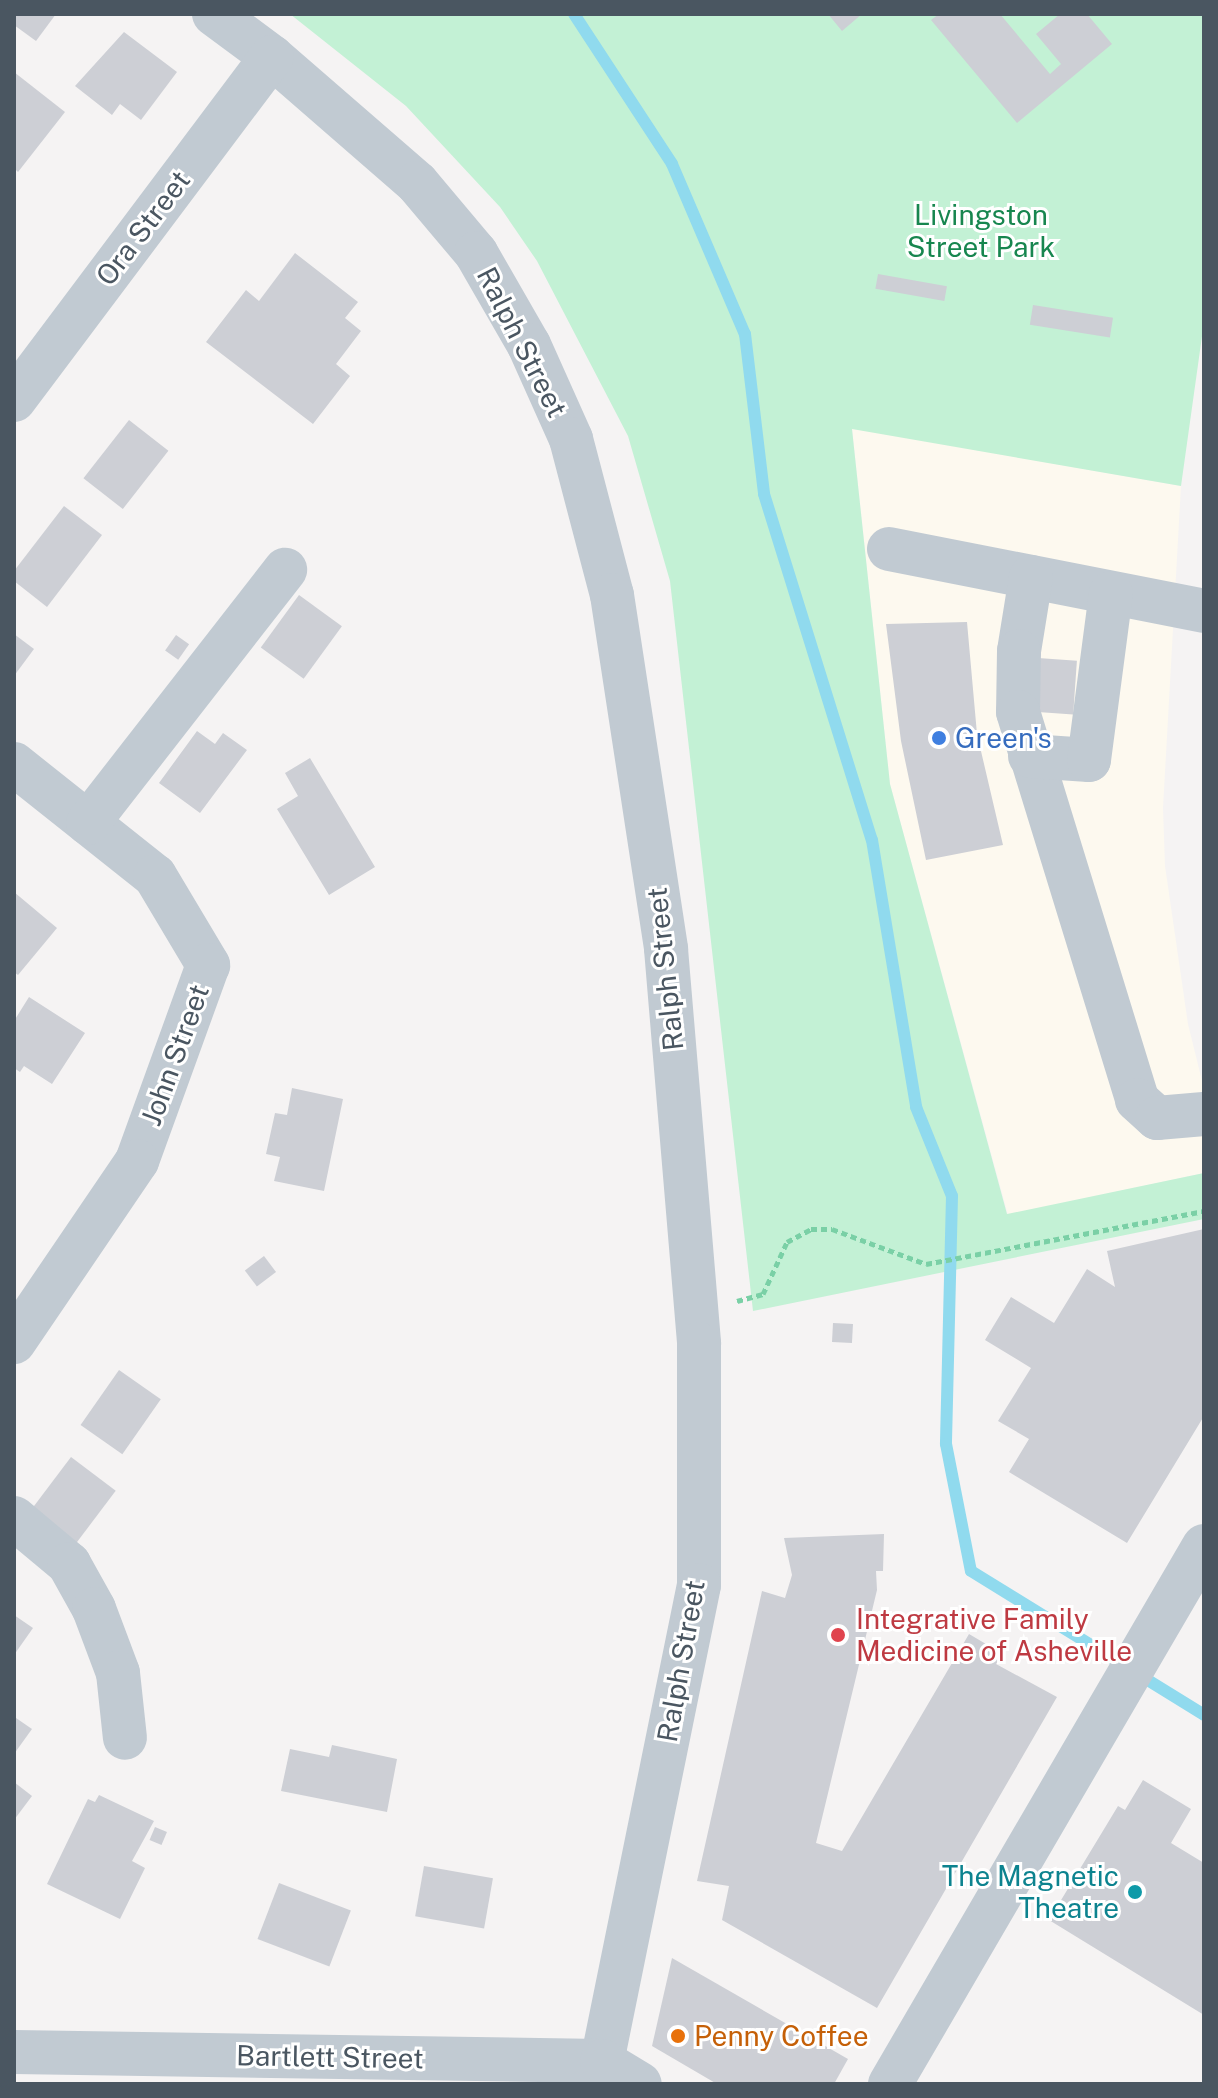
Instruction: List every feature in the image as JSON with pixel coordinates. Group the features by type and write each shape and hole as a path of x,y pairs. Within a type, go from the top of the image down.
{"street":[{"name":"Ralph Street","path":"214,14 272,57 417,183 476,253 529,345 571,439 612,595 666,949 699,1344 699,1585 597,2072"},
{"name":"Ora Street","path":"14,400 272,57"},
{"path":"889,549 1204,611"},
{"path":"88,823 285,570"},
{"path":"1031,577 1017,679 1018,712 1137,1100 1157,1118 1204,1114"},
{"path":"1030,756 1089,760 1111,593"},
{"name":"John Street","path":"14,764 155,876 208,965 137,1161 14,1342"},
{"path":"14,1518 69,1564 94,1609 118,1673 125,1738"},
{"path":"890,2084 1204,1546"},
{"name":"Bartlett Street","path":"14,2052 597,2072"},
{"path":"597,2072 640,2084"}],"path":[{"path":"729,1302 763,1294 787,1242 811,1229 832,1229 906,1259 940,1263 1204,1211"}],"shaded area":[{"path":"852,428 1181,486 1163,808 1165,866 1188,1024 1204,1089 1204,1173 1008,1215 890,784"}],"green space":[{"name":"Livingston Street Park","path":"290,14 1204,14 1204,322 1181,486 852,429 890,784 1007,1214 1204,1173 1204,1219 753,1311 670,581 628,436 537,261 500,207 406,106"}],"building":[{"path":"14,14 56,14 36,41 14,25"},
{"path":"828,14 862,14 842,31"},
{"path":"939,14 1000,14 1050,74 1061,64 1036,34 1060,14 1087,14 1112,44 1017,123 931,20"},
{"path":"124,32 177,72 141,120 120,104 112,115 75,86"},
{"path":"14,72 65,112 18,172 14,168"},
{"path":"295,253 358,302 345,318 361,331 336,364 350,376 313,424 206,342 246,290 259,301"},
{"path":"878,274 947,286 944,301 875,289"},
{"path":"1033,305 1113,318 1110,337 1030,325"},
{"path":"129,420 168,451 123,509 83,478"},
{"path":"64,506 102,535 47,607 14,581 14,571"},
{"path":"299,595 342,626 304,679 261,648"},
{"name":"Green's","path":"967,622 977,734 1003,845 926,860 901,741 886,624"},
{"path":"14,634 34,649 14,676"},
{"path":"176,635 189,644 178,660 165,651"},
{"path":"1038,658 1077,661 1073,715 1034,712"},
{"path":"197,731 215,744 223,733 247,750 200,813 159,783"},
{"path":"310,758 375,867 329,895 277,809 298,796 285,773"},
{"path":"14,892 57,928 18,975 14,972"},
{"path":"29,997 85,1033 52,1084 24,1066 20,1072 14,1068 14,1021"},
{"path":"292,1088 343,1099 324,1191 274,1181 280,1157 266,1154 275,1113 287,1115"},
{"path":"1204,1229 1204,1416 1127,1543 1009,1472 1029,1439 998,1421 1031,1368 985,1340 1011,1297 1054,1323 1087,1269 1115,1287 1107,1251"},
{"path":"264,1256 276,1272 257,1286 245,1270"},
{"path":"833,1323 853,1324 852,1343 832,1342"},
{"path":"119,1370 161,1399 122,1454 81,1425"},
{"path":"71,1457 116,1491 75,1545 30,1511"},
{"path":"884,1534 883,1571 876,1571 877,1590 816,1843 842,1851 969,1634 1003,1654 996,1664 1057,1697 877,2008 722,1920 729,1886 697,1881 762,1591 785,1598 792,1575 784,1538"},
{"path":"14,1615 33,1628 14,1655"},
{"path":"16,1718 32,1729 14,1754 14,1720"},
{"path":"332,1745 397,1759 387,1812 281,1791 290,1749 329,1757"},
{"name":"The Magnetic Theatre","path":"1143,1780 1191,1809 1171,1843 1204,1863 1204,2015 1049,1920 1118,1806 1125,1810"},
{"path":"14,1782 32,1796 14,1820"},
{"path":"99,1795 154,1821 132,1861 145,1868 120,1919 47,1884 88,1799 95,1802"},
{"path":"155,1827 167,1832 161,1845 150,1840"},
{"path":"424,1866 493,1878 484,1928 415,1916"},
{"path":"279,1883 351,1911 329,1967 257,1939"},
{"path":"672,1958 848,2059 834,2084 717,2084 652,2046"}],"waterway":[{"path":"574,14 672,164 745,334 764,494 872,840 916,1107 952,1196 946,1444 971,1571 1204,1715"}],"place":[{"name":"Green's","path":"939,738"},
{"name":"Integrative Family Medicine of Asheville","path":"838,1635"},
{"name":"The Magnetic Theatre","path":"1135,1892"},
{"name":"Penny Coffee","path":"678,2036"}]}
